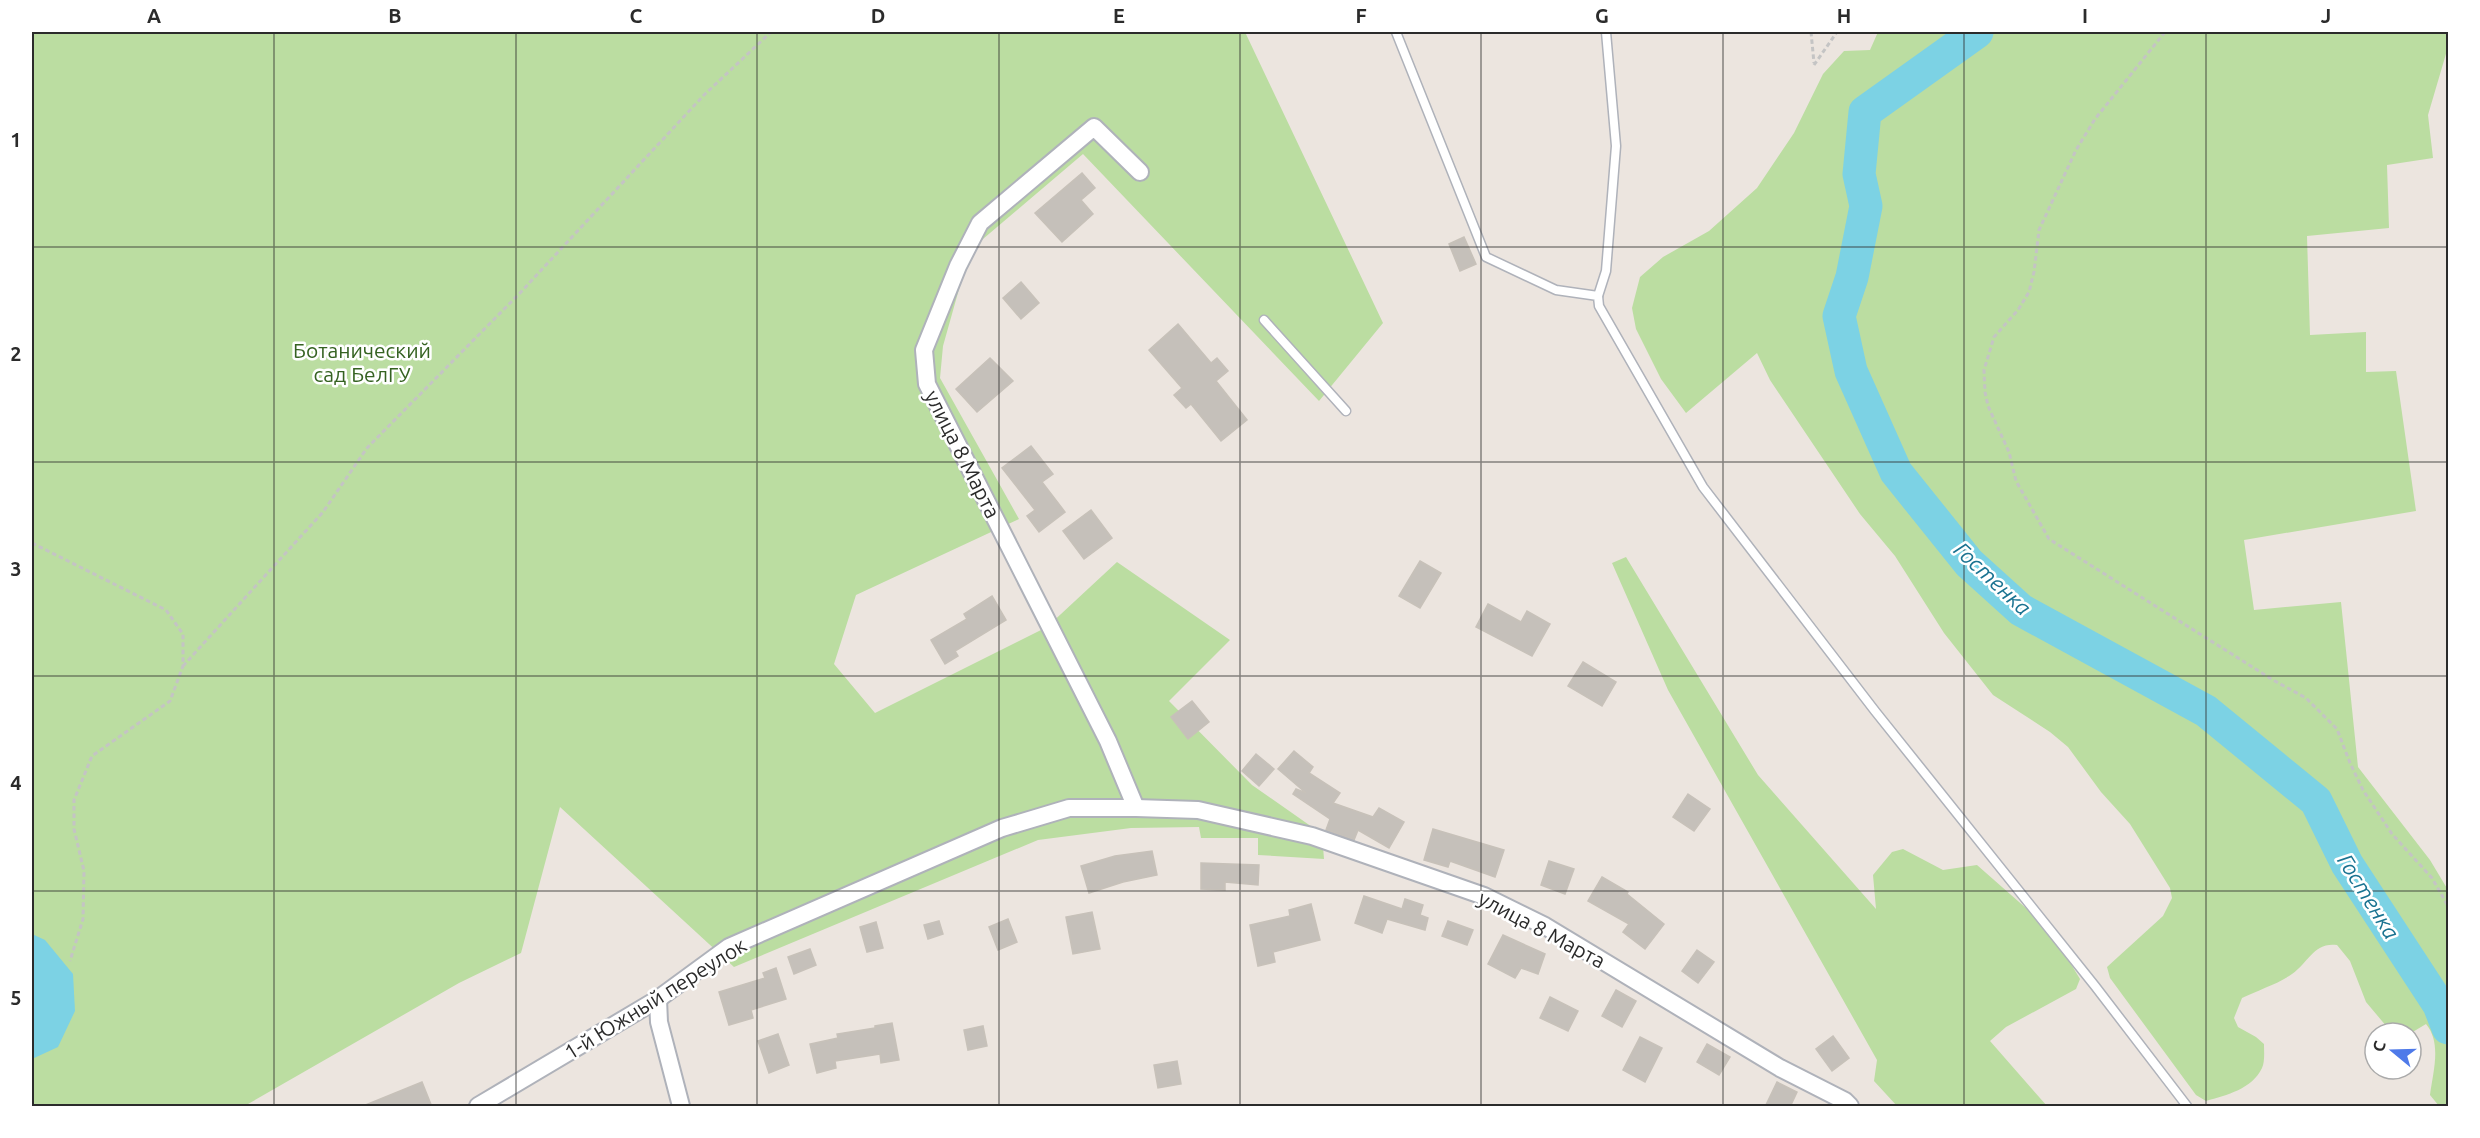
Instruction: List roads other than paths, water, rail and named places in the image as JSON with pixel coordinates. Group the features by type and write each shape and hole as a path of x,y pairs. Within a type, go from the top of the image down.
{"street":[{"name":"улица 8 Марта","path":"1136,808 1108,741 927,384 924,350 957,266 980,223 1094,127 1140,172"},
{"name":"улица 8 Марта","path":"1002,828 1069,808 1136,808 1198,810 1312,836 1484,896 1545,926 1780,1068 1845,1101 1850,1107"},
{"name":"1-й Южный переулок","path":"478,1107 658,999 729,947 1002,828"},
{"path":"658,999 659,1022 681,1107"}],"lane":[{"path":"1396,32 1486,257 1507,269 1556,290 1598,296"},
{"path":"1606,32 1616,146 1606,271 1598,296 1599,306 1703,487 1875,711 2095,986 2187,1107"},
{"path":"1264,320 1346,411"}],"water":[{"path":"32,934 45,940 73,974 75,1011 58,1047 32,1059"}],"waterway":[{"name":"Гостенка","path":"1977,32 1865,112 1859,174 1866,206 1852,277 1839,316 1851,371 1896,472 1969,563 2021,610 2206,711 2316,801 2347,864 2439,1005 2448,1028"}],"park label":[{"name":"Ботанический сад БелГУ","path":"362,362"}]}
